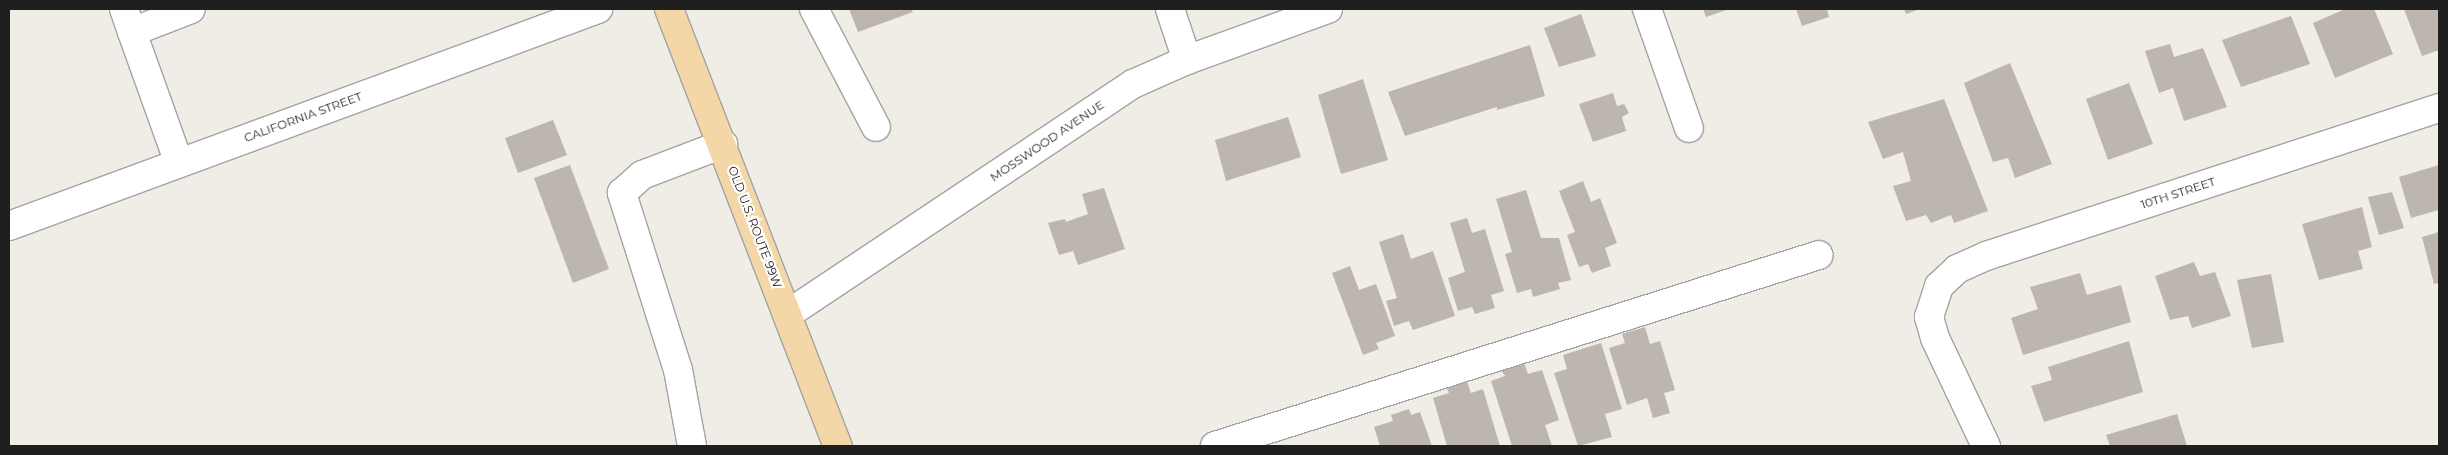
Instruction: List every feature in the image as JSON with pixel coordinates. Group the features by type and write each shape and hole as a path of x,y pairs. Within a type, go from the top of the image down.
{"main road":[{"name":"OLD U.S. ROUTE 99W","path":"669,9 723,144 838,446"}],"street":[{"path":"179,163 128,20 191,9"},
{"name":"CALIFORNIA STREET","path":"9,226 598,9"},
{"path":"814,9 876,127"},
{"path":"1170,9 1187,60"},
{"name":"MOSSWOOD AVENUE","path":"788,314 1133,84 1187,60 1328,9"},
{"path":"1648,9 1689,128"},
{"name":"10TH STREET","path":"1986,446 1934,338 1929,317 1938,286 1957,269 1986,256 2439,108"},
{"path":"692,446 678,370 622,194 642,175 723,144"},
{"path":"1215,446 1819,255"}],"building":[{"path":"849,9 911,9 913,12 858,32"},
{"path":"1703,9 1729,9 1706,17"},
{"path":"1796,9 1827,9 1829,17 1802,26"},
{"path":"1904,9 1920,9 1906,14"},
{"path":"2345,9 2374,9 2393,54 2335,78 2313,23"},
{"path":"2404,9 2439,9 2439,50 2422,56"},
{"path":"1581,14 1596,56 1559,67 1544,28"},
{"path":"2291,16 2310,64 2241,87 2222,40"},
{"path":"2170,44 2174,57 2203,48 2227,107 2184,121 2173,88 2159,93 2145,51"},
{"path":"1530,45 1545,96 1497,110 1497,107 1405,136 1388,92"},
{"path":"2010,63 2052,164 2015,178 2008,158 1993,162 1964,83"},
{"path":"1363,79 1388,160 1341,174 1318,95"},
{"path":"2129,83 2153,144 2108,160 2086,99"},
{"path":"1613,93 1617,106 1624,104 1629,113 1622,117 1626,131 1593,142 1579,104"},
{"path":"1944,99 1988,211 1954,223 1951,215 1931,223 1926,215 1906,221 1893,186 1911,181 1903,152 1883,159 1868,122"},
{"path":"1288,117 1301,157 1226,181 1215,140"},
{"path":"553,120 567,155 518,173 505,138"},
{"path":"570,165 609,269 573,283 534,178"},
{"path":"2439,165 2439,210 2411,218 2399,177"},
{"path":"1583,181 1591,202 1600,198 1617,243 1605,248 1611,266 1592,273 1588,264 1579,267 1567,235 1575,232 1559,191"},
{"path":"1104,188 1125,249 1078,265 1073,251 1059,255 1048,223 1065,219 1066,222 1088,214 1082,194"},
{"path":"1526,190 1541,238 1559,238 1571,280 1558,283 1560,289 1533,297 1531,289 1517,293 1505,254 1512,252 1496,199"},
{"path":"2392,192 2404,228 2379,235 2368,197"},
{"path":"2362,207 2372,247 2358,251 2363,269 2319,280 2302,224"},
{"path":"1467,218 1472,233 1485,229 1504,291 1491,295 1495,308 1475,314 1472,307 1458,311 1448,278 1465,272 1450,223"},
{"path":"2439,232 2439,283 2434,284 2422,237"},
{"path":"1403,234 1411,259 1433,251 1455,316 1413,330 1409,321 1394,326 1386,301 1397,298 1379,242"},
{"path":"2194,262 2200,276 2215,272 2231,316 2192,328 2188,316 2170,320 2155,276"},
{"path":"1350,266 1359,290 1376,284 1395,336 1376,343 1379,349 1363,355 1332,273"},
{"path":"2080,273 2087,295 2121,285 2131,322 2023,355 2011,318 2038,309 2030,287"},
{"path":"2271,274 2284,342 2252,348 2237,280"},
{"path":"1645,327 1650,344 1660,341 1675,390 1664,393 1670,413 1653,418 1647,398 1627,405 1609,348 1625,343 1622,334"},
{"path":"2129,341 2143,392 2044,422 2031,386 2052,380 2048,367"},
{"path":"1601,343 1622,409 1605,414 1612,437 1578,446 1554,373 1567,369 1563,355"},
{"path":"1524,363 1528,374 1542,370 1559,420 1545,425 1552,446 1512,446 1491,381 1505,376 1501,370"},
{"path":"1466,379 1471,393 1483,389 1500,446 1447,446 1433,398 1449,393 1446,386"},
{"path":"1409,409 1411,415 1420,412 1432,446 1380,446 1374,427 1393,421 1391,415"},
{"path":"2177,414 2187,446 2110,446 2106,435"}]}
